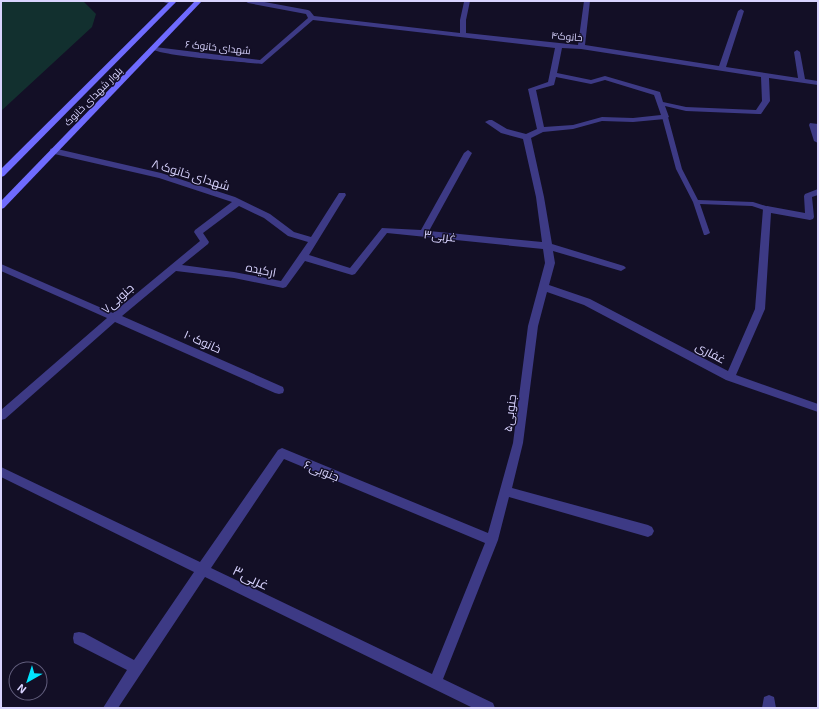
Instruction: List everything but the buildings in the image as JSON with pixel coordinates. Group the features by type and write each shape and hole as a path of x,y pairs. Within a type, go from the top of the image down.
{"main road":[{"name":"بلوار شهدای خانوک","path":"1,206 199,1"},
{"name":"بلوار شهدای خانوک","path":"1,174 173,2"}],"street":[{"path":"164,1 173,2"},
{"path":"248,1 308,12 312,18"},
{"path":"581,47 588,1"},
{"path":"463,35 463,20 467,2"},
{"path":"722,69 741,11"},
{"name":"شهدای خانوک ۶","path":"154,48 179,53 262,62 312,18"},
{"name":"خانوک۴","path":"312,18 559,46 581,47 818,84"},
{"path":"540,130 532,89 551,83 559,46"},
{"path":"796,52 802,81"},
{"path":"489,122 504,130 527,137 540,130 572,127 602,119 633,120 665,117 657,94 605,78 590,82 553,74"},
{"path":"660,103 686,108 758,112 766,101 765,75"},
{"path":"818,126 812,125 818,141"},
{"name":"جنوبی۵","path":"435,683 492,540 518,443 533,326 550,263 540,197 527,137"},
{"name":"شهدای خانوک ۸","path":"53,151 161,176 238,202 268,216 291,234 313,241"},
{"path":"423,234 468,153"},
{"path":"767,209 810,217 808,196 818,192"},
{"path":"303,257 342,195"},
{"name":"جنوبی۷","path":"1,416 173,267 205,242 198,232 238,202"},
{"name":"غفاری","path":"544,287 587,302 730,377 760,309 767,209"},
{"name":"غربی۳","path":"303,257 352,272 385,230 548,246 621,268"},
{"name":"ارکیده","path":"173,267 234,275 283,285 303,257"},
{"name":"خانوک ۱۰","path":"1,267 279,390"},
{"path":"730,377 818,408"},
{"name":"جنوبی۶","path":"202,570 282,454 492,540"},
{"name":"غربی۳","path":"1,472 488,708"},
{"path":"505,491 648,531"},
{"path":"110,708 202,570"},
{"path":"79,638 136,668"}],"lane":[{"path":"665,117 679,169 696,202 706,233"},
{"path":"696,202 753,204 767,209"}],"green space":[{"path":"1,1 83,1 96,14 92,27 1,111"}]}
